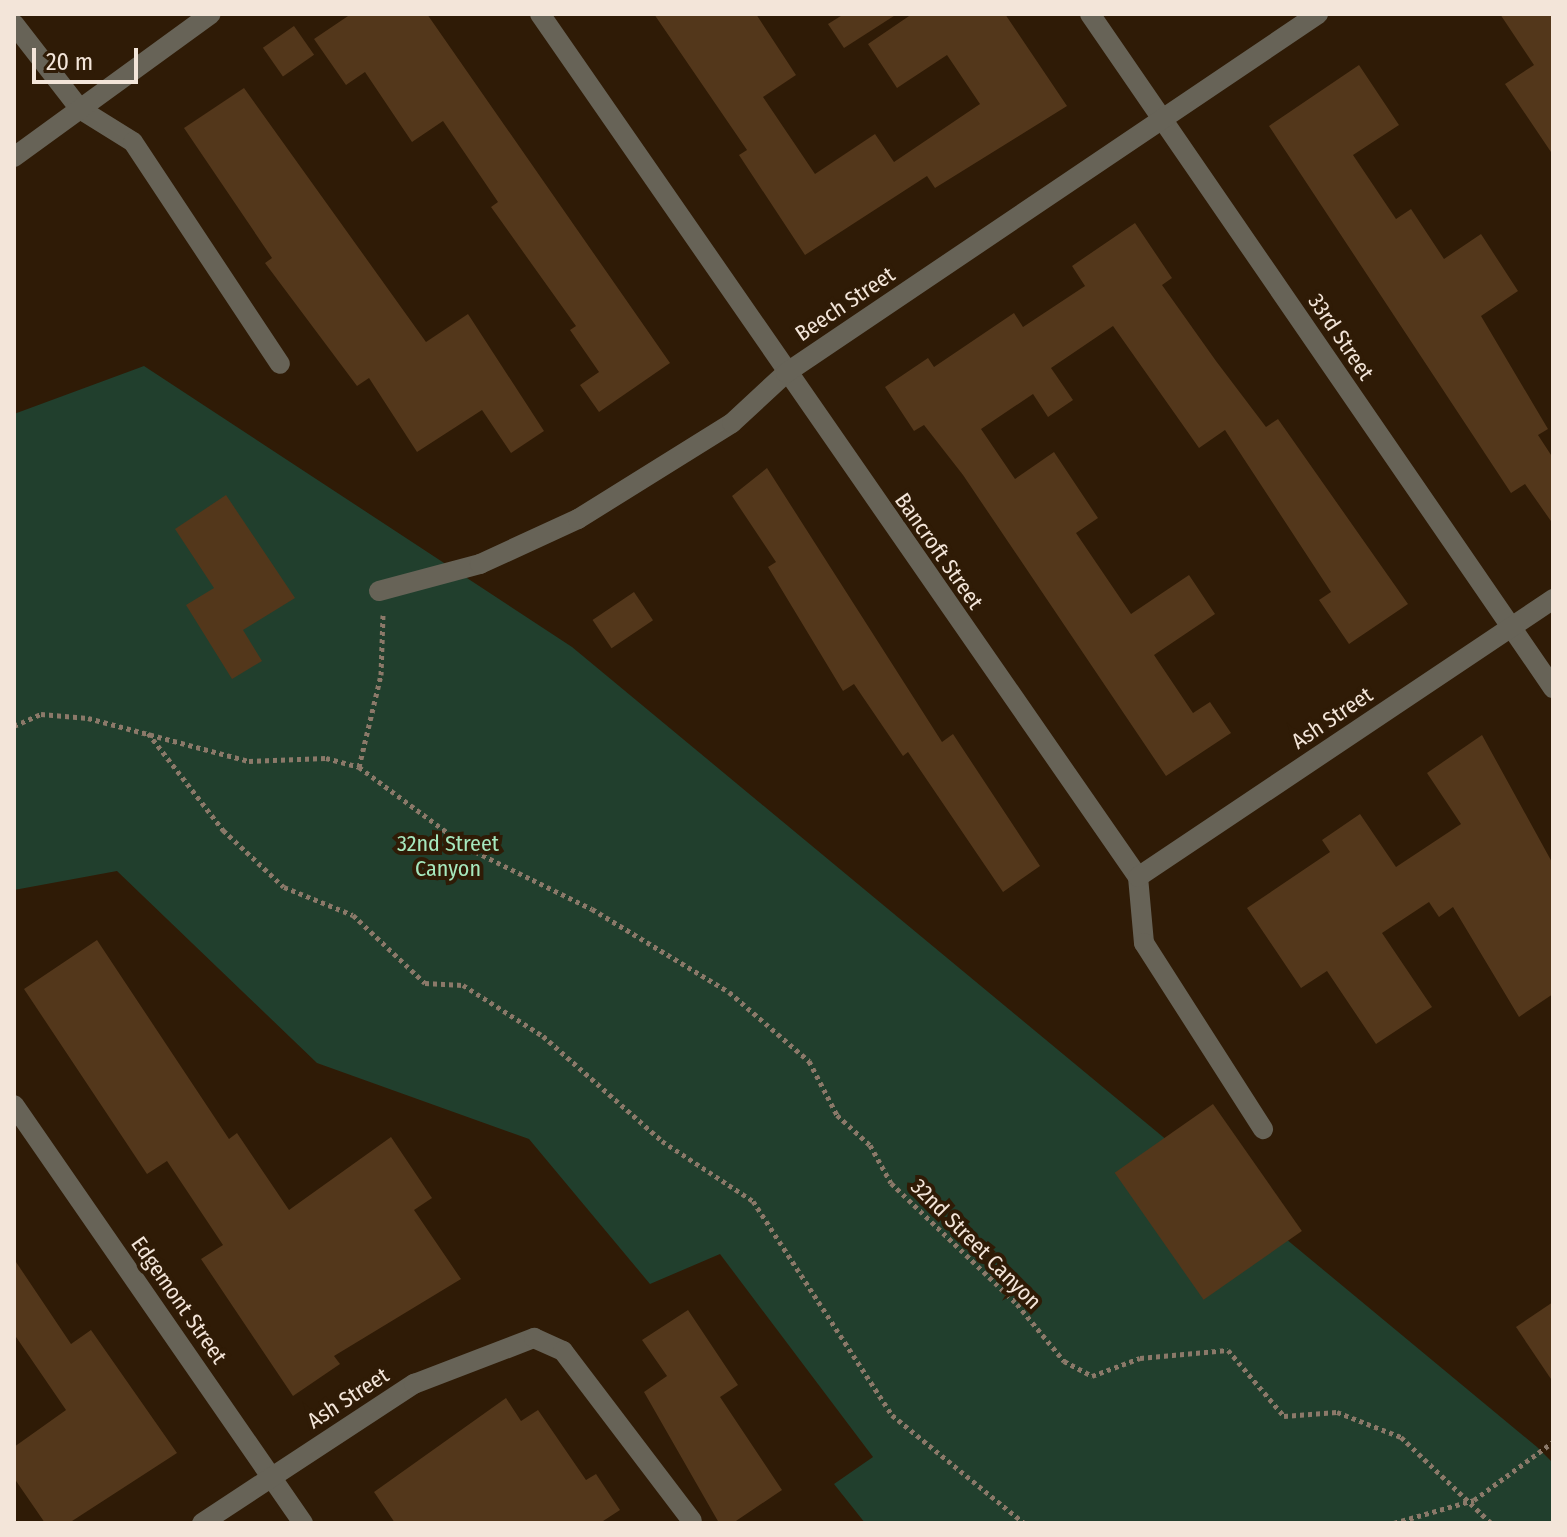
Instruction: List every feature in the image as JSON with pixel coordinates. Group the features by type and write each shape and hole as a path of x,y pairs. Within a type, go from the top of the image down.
{"street":[{"path":"14,157 211,14"},
{"name":"Bancroft Street","path":"540,14 1138,877 1144,943 1263,1129"},
{"name":"33rd Street","path":"1090,14 1553,688"},
{"name":"Beech Street","path":"379,591 480,564 578,519 732,423 786,373 1318,14"},
{"path":"14,24 80,109 133,142 280,364"},
{"name":"Ash Street","path":"1138,877 1553,599"},
{"name":"Edgemont Street","path":"14,1105 303,1523"},
{"name":"Ash Street","path":"202,1523 414,1384 534,1338 563,1351 692,1521"}],"path":[{"path":"359,767 381,675 379,591"},
{"name":"32nd Street Canyon","path":"14,726 41,714 148,733 249,761 326,758 359,767 468,848 592,909 729,992 809,1061 837,1115 870,1145 891,1183 1017,1304 1064,1361 1092,1376 1140,1358 1228,1350 1284,1416 1337,1412 1401,1437 1450,1490 1474,1500 1491,1523"},
{"path":"148,733 223,830 284,887 353,915 425,983 463,985 543,1036 662,1141 753,1201 892,1415 1024,1523"},
{"path":"1394,1523 1474,1500 1553,1442"}],"green space":[{"name":"32nd Street Canyon","path":"144,366 572,647 1537,1447 1553,1463 1553,1523 865,1523 834,1484 873,1457 720,1254 650,1284 529,1139 317,1063 117,871 14,890 14,414"}],"building":[{"path":"351,14 427,14 670,363 599,412 580,385 599,372 570,330 576,326 491,207 498,202 443,121 412,142 365,72 346,85 314,39"},
{"path":"654,14 756,14 796,75 763,97 815,174 875,134 894,162 980,104 947,55 897,88 868,44 912,14 1005,14 1067,106 935,188 927,176 805,255 739,155 747,150"},
{"path":"844,14 897,14 844,48 828,24"},
{"path":"1500,14 1553,14 1553,155 1505,84 1534,65"},
{"path":"294,26 314,55 283,76 263,48"},
{"path":"1359,65 1399,125 1353,155 1396,219 1411,209 1444,259 1481,234 1518,291 1481,316 1548,429 1538,435 1553,458 1553,524 1525,484 1511,493 1269,126"},
{"path":"244,88 426,342 468,314 544,431 511,453 482,410 417,452 369,378 357,386 265,263 272,258 184,128"},
{"path":"1135,223 1172,278 1162,285 1216,361 1266,427 1278,419 1408,604 1349,644 1319,600 1331,592 1225,430 1199,448 1113,326 1051,368 1073,400 1048,417 1033,394 981,429 1015,479 1054,452 1098,518 1076,533 1131,614 1189,575 1215,614 1154,655 1193,713 1210,702 1231,733 1166,776 963,475 924,425 914,431 885,387 928,358 934,367 1014,313 1023,327 1085,286 1072,266"},
{"path":"767,468 942,742 953,734 1040,866 1003,892 908,752 903,756 854,684 843,691 768,567 776,562 732,496"},
{"path":"226,495 295,598 243,630 262,661 232,679 186,605 214,588 175,529"},
{"path":"634,592 653,620 612,648 593,620"},
{"path":"1482,735 1553,864 1553,994 1519,1017 1453,907 1439,917 1429,902 1382,933 1432,1007 1376,1044 1327,971 1301,988 1247,908 1330,852 1322,840 1360,814 1396,867 1461,824 1427,773"},
{"path":"97,940 229,1139 237,1133 289,1210 391,1137 432,1198 414,1210 461,1279 334,1356 340,1364 293,1396 201,1259 223,1245 167,1161 147,1174 24,989"},
{"path":"1213,1104 1302,1231 1204,1300 1115,1173"},
{"path":"14,1259 71,1344 91,1330 177,1453 69,1523 45,1523 14,1478 14,1447 66,1410 14,1334"},
{"path":"1553,1302 1553,1382 1516,1327"},
{"path":"688,1310 738,1385 720,1397 782,1490 733,1523 719,1523 644,1392 667,1376 642,1340"},
{"path":"506,1398 521,1421 538,1410 586,1480 596,1474 620,1510 600,1523 395,1523 374,1492"}]}
